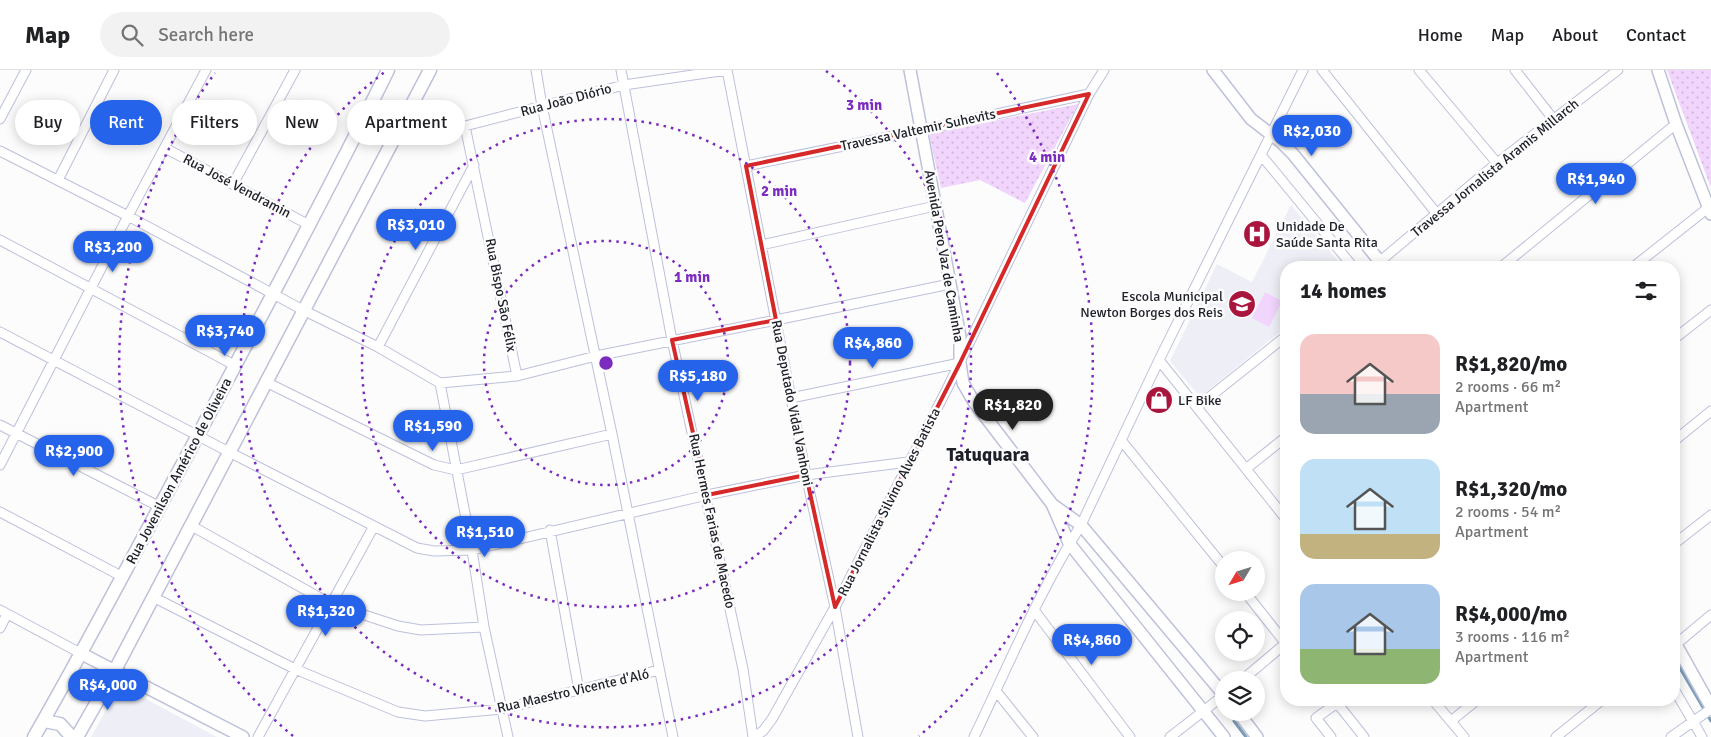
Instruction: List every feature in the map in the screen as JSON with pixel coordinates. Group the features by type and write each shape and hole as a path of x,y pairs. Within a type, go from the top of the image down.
{"main road":[{"name":"Rua Jovenilson Américo de Oliveira","path":"34,737 82,654 236,366 388,70"},
{"path":"414,100 430,70"},
{"path":"78,737 114,672 390,145"},
{"path":"44,721 60,724 72,737"}],"street":[{"path":"0,119 26,70"},
{"path":"58,180 114,70"},
{"path":"0,464 206,70"},
{"path":"233,184 295,70"},
{"path":"536,70 673,737"},
{"name":"Rua Hermes Farias de Macedo","path":"622,70 672,340 707,495 743,669 754,737"},
{"name":"Rua João Diório","path":"465,126 624,85 727,70"},
{"name":"Rua Deputado Vidal Vanhoni","path":"727,70 806,475 835,607 858,737"},
{"name":"Avenida Pero Vaz de Caminha","path":"910,70 960,338 960,363 963,383 974,402 1052,504 1070,543 1224,737"},
{"name":"Rua Jornalista Silvino Alves Batista","path":"754,737 763,731 772,719 835,607 960,363 1089,94 1104,70"},
{"path":"1213,70 1251,119 1281,142 1292,154 1376,261"},
{"path":"974,737 1034,610 1081,524 1159,360 1303,70"},
{"path":"1322,70 1437,214"},
{"path":"1419,70 1497,162"},
{"path":"1514,70 1554,120"},
{"name":"Travessa Jornalista Aramis Millarch","path":"1384,261 1497,162 1618,70"},
{"path":"1641,261 1710,210 1676,124 1658,70"},
{"name":"Travessa Valtemir Suhevits","path":"746,166 1089,94"},
{"path":"1509,261 1676,124"},
{"name":"Rua Bispo São Félix","path":"465,126 517,376"},
{"name":"Rua José Vendramin","path":"165,148 309,225"},
{"path":"0,151 128,216 303,310 378,347 440,383 517,376 596,356 950,284"},
{"path":"1261,155 1348,261"},
{"path":"378,347 474,165"},
{"path":"761,244 935,206"},
{"path":"0,240 236,366"},
{"path":"1680,333 1711,310"},
{"path":"0,332 417,548 434,552 472,550 550,530 806,475 908,462"},
{"path":"1197,407 1280,341"},
{"path":"1159,360 1280,511"},
{"path":"791,398 960,363"},
{"path":"266,382 434,465 456,470 612,434"},
{"path":"440,383 472,550 484,627 508,737"},
{"path":"1680,436 1711,411"},
{"path":"0,425 160,507"},
{"path":"1121,440 1215,556"},
{"path":"1247,468 1280,442"},
{"name":"Avenida Pero Vaz de Caminha","path":"1052,504 1081,524 1215,684"},
{"path":"0,512 123,577"},
{"path":"1680,539 1711,515"},
{"path":"190,525 331,604 398,626 421,630 484,627"},
{"path":"258,737 374,526"},
{"path":"550,530 579,691"},
{"name":"Rua Maestro Vicente d'Aló","path":"153,597 295,669 398,712 425,716 502,709 659,670"},
{"path":"1252,601 1280,636"},
{"path":"1034,610 1130,737"},
{"path":"0,628 4,612 114,672 243,737"},
{"path":"1680,639 1711,615"},
{"path":"1253,671 1280,649"},
{"path":"1671,737 1710,708 1680,655"},
{"path":"996,691 1032,737"},
{"path":"1680,698 1695,719 1702,737"},
{"path":"1170,737 1215,702"},
{"path":"1330,737 1316,718 1332,706"},
{"path":"1338,706 1364,737"},
{"path":"1438,706 1464,737"},
{"path":"1451,721 1470,706"},
{"path":"1556,737 1595,706"},
{"path":"1245,721 1257,737"}],"highlighted area":[{"path":"1089,94 960,363 835,607 806,475 707,495 672,340 776,320 746,166"}],"shaded area":[{"path":"1667,70 1711,70 1711,188"},
{"path":"1078,104 1025,203 980,180 941,188 929,134"},
{"name":"Escola Municipal Newton Borges dos Reis","path":"1291,205 1338,261 1280,261 1280,332 1200,397 1170,361 1217,264 1252,282"},
{"path":"1265,292 1280,300 1280,305 1269,327 1252,318"},
{"path":"120,685 213,735 217,737 91,737"}],"waterway":[{"path":"1680,668 1711,721"},
{"path":"1234,721 1246,737"}],"place":[{"name":"Unidade De Saúde Santa Rita","path":"1257,234"},
{"name":"Escola Municipal Newton Borges dos Reis","path":"1242,304"},
{"name":"LF Bike","path":"1159,400"}],"district":[{"name":"Tatuquara","path":"988,455"}]}
